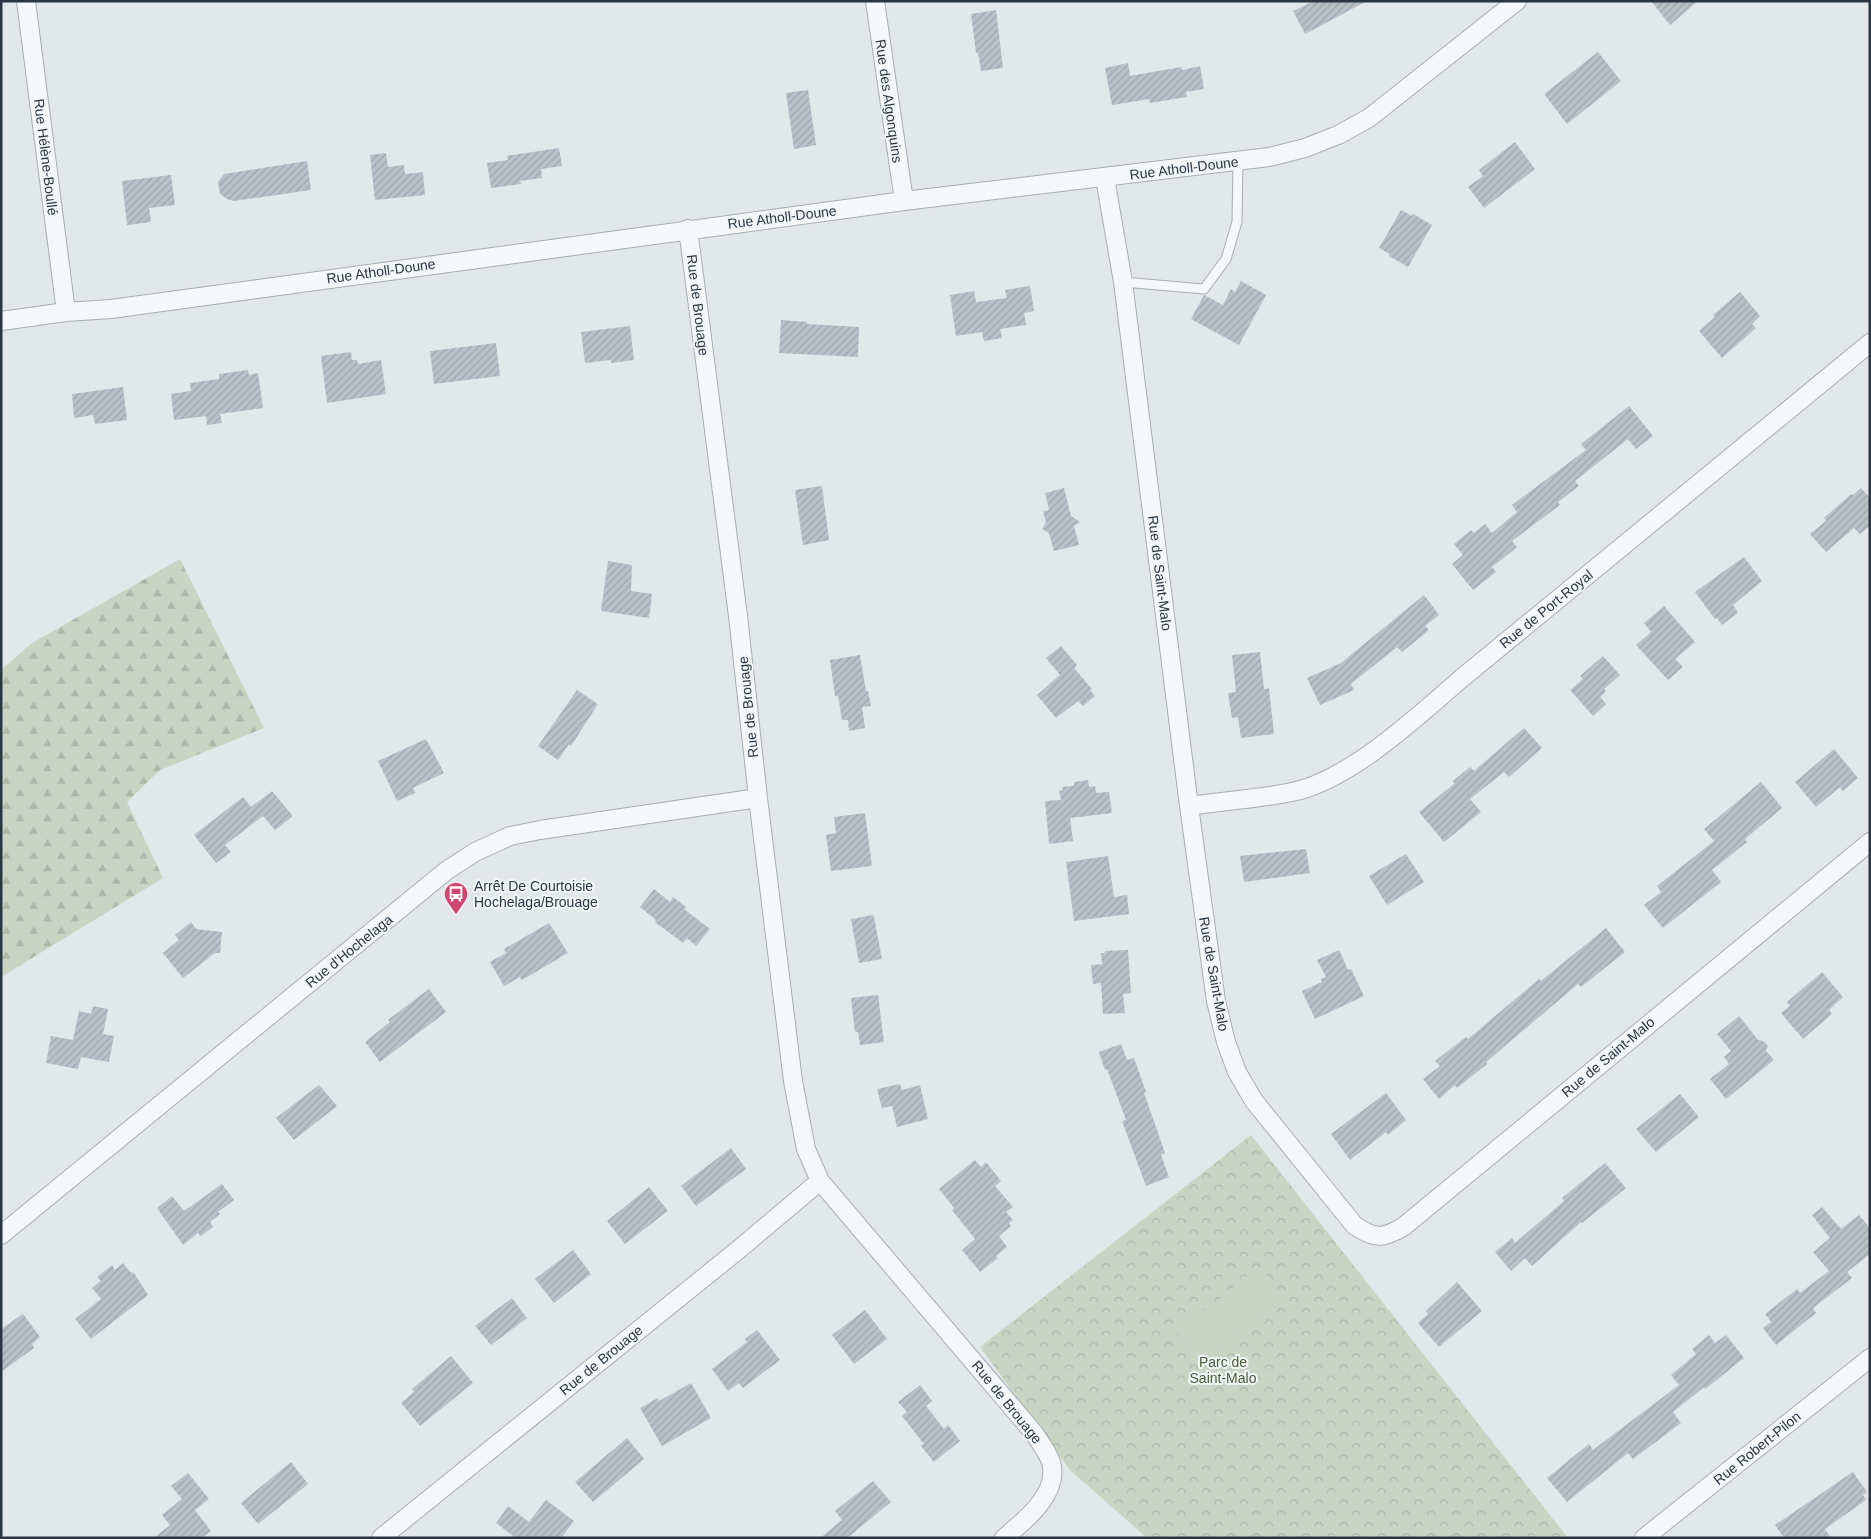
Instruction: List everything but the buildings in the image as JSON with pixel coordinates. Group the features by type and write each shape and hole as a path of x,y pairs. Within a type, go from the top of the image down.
{"street":[{"name":"Rue Hélène-Boullé","path":"26,1 66,312"},
{"name":"Rue des Algonquins","path":"874,1 904,201"},
{"name":"Rue Atholl-Doune","path":"1,322 66,312 110,309 688,229 1269,157 1305,148 1346,131 1369,118 1518,1"},
{"name":"Rue de Saint-Malo","path":"1105,178 1123,282 1189,806 1216,1001 1226,1042 1238,1072 1254,1101 1355,1226 1371,1236 1386,1236 1403,1227 1870,842"},
{"name":"Rue de Brouage","path":"688,229 738,616 758,798 794,1081 806,1149 820,1181 1033,1432 1045,1450 1051,1464 1051,1481 1045,1497 1036,1510 1004,1538"},
{"name":"Rue de Port-Royal","path":"1189,806 1293,792 1321,783 1346,769 1404,728 1462,678 1870,343"},
{"name":"Rue d'Hochelaga","path":"1,1235 446,871 476,852 510,836 540,830 758,798"},
{"name":"Rue de Brouage","path":"381,1538 738,1250 820,1181"},
{"name":"Rue Robert-Pilon","path":"1644,1538 1870,1358"}],"lane":[{"path":"1123,282 1204,289 1226,259 1237,222 1238,161"}],"green space":[{"path":"180,559 264,728 160,770 127,802 163,878 1,977 1,670 32,643"},
{"name":"Parc de Saint-Malo","path":"1251,1135 1568,1538 1147,1538 1070,1470 980,1347"},
{"path":"1260,1267 1285,1299 1201,1363 1176,1331"}],"place":[{"name":"Arrêt De Courtoisie Hochelaga/Brouage","path":"456,915"}]}
